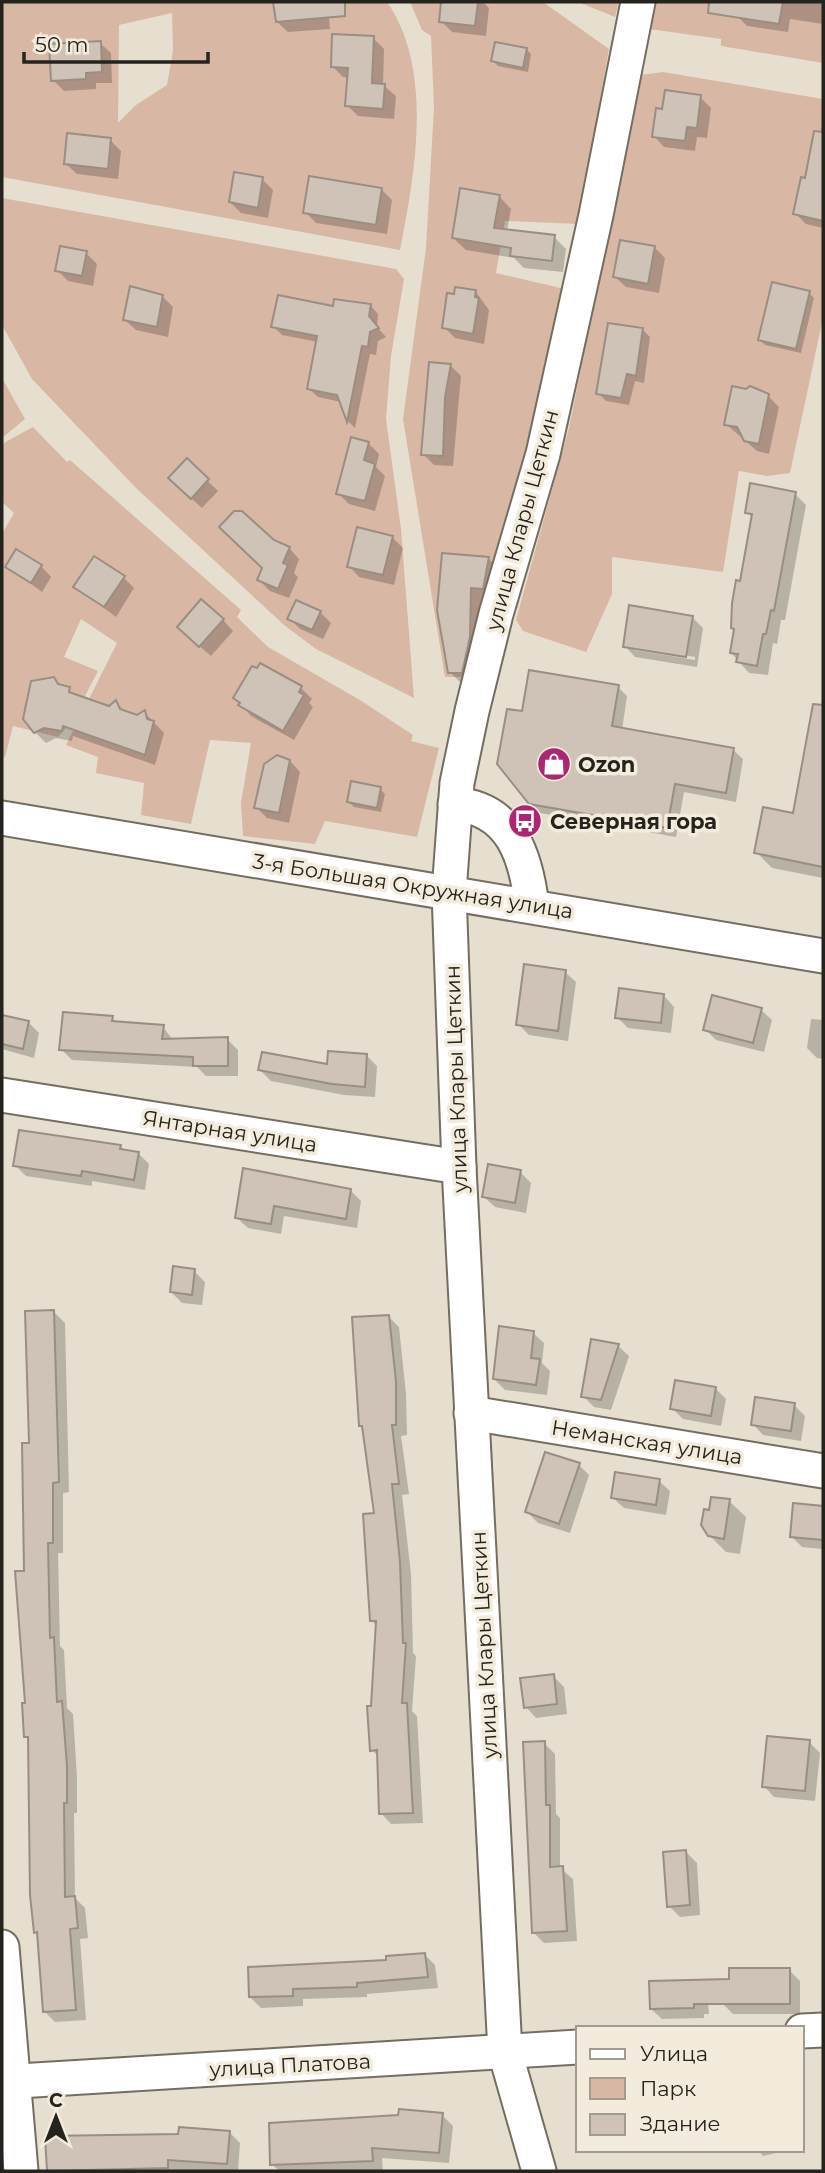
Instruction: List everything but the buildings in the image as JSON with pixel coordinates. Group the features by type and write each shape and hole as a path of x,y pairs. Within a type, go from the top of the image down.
{"street":[{"name":"улица Клары Цеткин","path":"539,2171 505,2052 459,1167 449,892 455,804 469,723 496,614 543,454 596,215 638,2"},
{"path":"455,804 473,806 509,830 527,867 532,906"},
{"name":"3-я Большая Окружная улица","path":"2,818 823,956"},
{"name":"Янтарная улица","path":"2,1095 459,1167"},
{"name":"Неманская улица","path":"471,1413 823,1471"},
{"path":"2,1947 7,2082 21,2171"},
{"path":"804,2031 823,2030"},
{"name":"улица Платова","path":"7,2082 576,2047"}],"green space":[{"path":"2,2 387,2 402,29 411,58 417,123 411,189 400,250 2,177","holes":["172,13 173,51 167,85 136,105 118,123 119,25"]},
{"path":"410,2 543,2 609,49 578,224 505,221 496,273 565,289 554,350 471,677 445,677 403,419 426,248 434,107 431,36 422,30"},
{"path":"578,2 619,2 615,17"},
{"path":"653,2 823,2 823,63 721,46 721,39 649,29"},
{"path":"663,72 823,99 823,318 790,473 767,476 739,471 723,572 612,557 612,594 586,652 523,631 516,620 569,428 640,75"},
{"path":"2,198 396,269 404,279 391,356 386,419 401,529 414,698 316,649 284,625 136,488 32,379 2,325"},
{"path":"2,378 25,419 2,438"},
{"path":"33,427 67,462 70,460 241,610 237,617 268,647 360,700 413,735 411,741 439,748 417,837 325,821 315,844 243,836 241,803 251,743 210,740 191,824 141,815 144,783 96,773 98,757 66,745 117,643 81,619 64,657 98,671 72,721 58,737 13,726 5,757 2,756 2,534 14,513 2,502 2,444"}],"place":[{"name":"Ozon","path":"554,764"},
{"name":"Северная гора","path":"525,821"}]}
